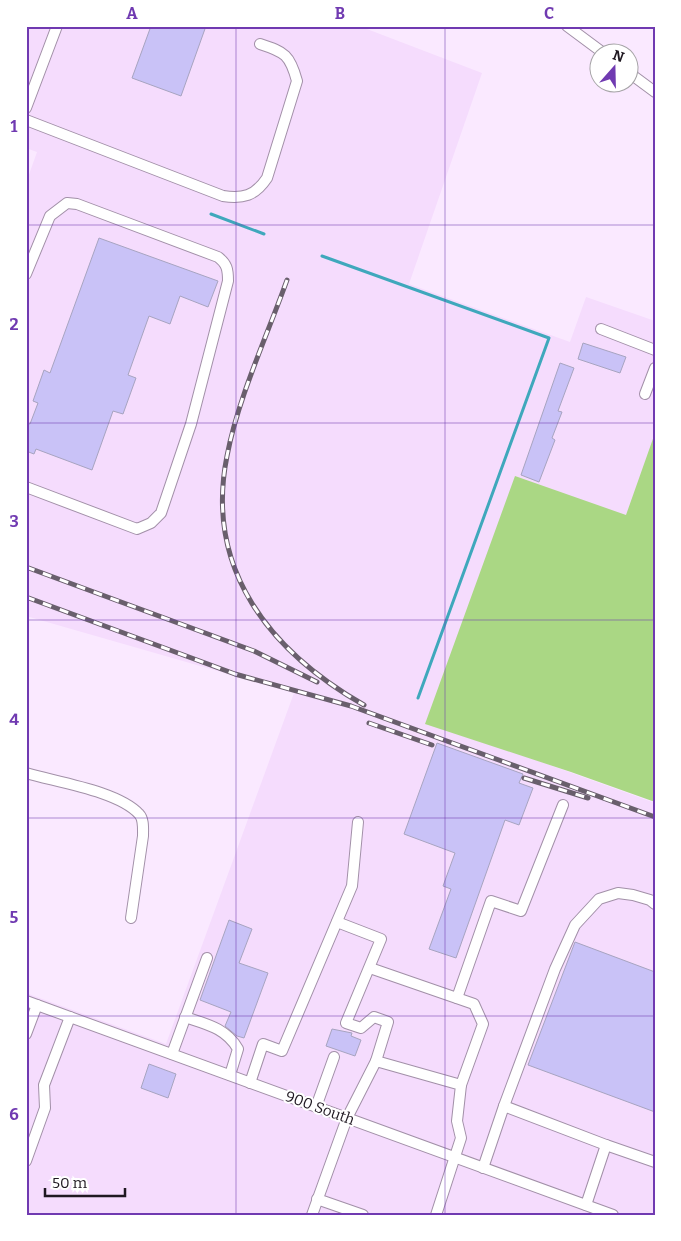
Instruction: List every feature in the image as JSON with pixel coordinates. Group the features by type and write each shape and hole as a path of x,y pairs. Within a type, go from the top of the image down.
{"street":[{"path":"26,108 57,26"},
{"path":"567,26 589,42"},
{"path":"26,120 223,196 236,198 248,196 259,190 267,178 297,80 286,54 260,44"},
{"path":"638,79 655,92"},
{"path":"26,274 50,216 66,203 77,204 218,257 226,263 228,272 228,281 191,424 161,513 150,523 137,529 26,487"},
{"path":"601,329 655,350"},
{"path":"645,394 655,368"},
{"path":"26,773 95,792 122,803 140,814 143,823 143,836 131,918"},
{"path":"457,998 491,901 521,910 563,805"},
{"path":"250,1083 264,1044 282,1051 352,886 358,822"},
{"path":"483,1168 555,968 575,925 599,899 618,893 633,894 650,900 655,904"},
{"path":"312,1215 347,1118 376,1061 388,1022 374,1017 361,1028 346,1024 382,938 337,922"},
{"path":"172,1054 207,958"},
{"path":"370,968 474,1004 483,1024 461,1085 457,1122 461,1138 436,1215"},
{"name":"900 South","path":"26,1001 613,1215"},
{"path":"26,1034 37,1005"},
{"path":"26,1161 45,1108 44,1085 70,1017"},
{"path":"185,1017 216,1028 232,1038 238,1049 230,1076"},
{"path":"316,1107 334,1057"},
{"path":"376,1061 461,1085"},
{"path":"504,1106 655,1162"},
{"path":"586,1205 606,1145"},
{"path":"318,1199 362,1215"}],"shaded area":[{"path":"26,26 359,26 482,73 409,284 570,342 586,297 655,321 655,528 436,724 655,803 655,1215 26,1215 26,993 166,1044 294,693 26,616 26,183 37,152 26,148"}],"green space":[{"path":"655,433 655,802 425,724 515,476 626,515"}],"building":[{"path":"151,26 206,26 181,96 132,78"},
{"path":"99,238 218,281 208,307 180,296 170,324 149,316 128,375 136,378 123,414 113,411 92,470 36,449 34,454 26,451 26,423 30,424 38,403 33,401 44,370 50,373"},
{"path":"583,343 626,357 620,373 578,359"},
{"path":"560,363 574,368 558,411 562,412 552,438 555,440 539,482 521,475"},
{"path":"437,743 523,774 519,783 533,788 519,825 505,820 456,958 429,949 451,889 443,886 455,853 404,834"},
{"path":"229,920 252,929 239,963 268,973 244,1038 237,1036 225,1026 231,1012 200,1000"},
{"path":"575,942 655,972 655,1112 528,1065"},
{"path":"332,1029 352,1033 351,1036 361,1040 355,1056 326,1046"},
{"path":"149,1064 176,1074 168,1098 141,1088"}],"waterway":[{"path":"211,214 264,234"},
{"path":"322,256 549,338 418,698"}],"railway":[{"path":"287,280 238,412 232,434 222,497 226,536 236,571 252,603 274,633 300,660 330,684 364,705"},
{"path":"26,567 254,651 317,682"},
{"path":"26,597 235,674 351,706 655,817"},
{"path":"369,723 432,745"},
{"path":"524,778 588,798"}]}
